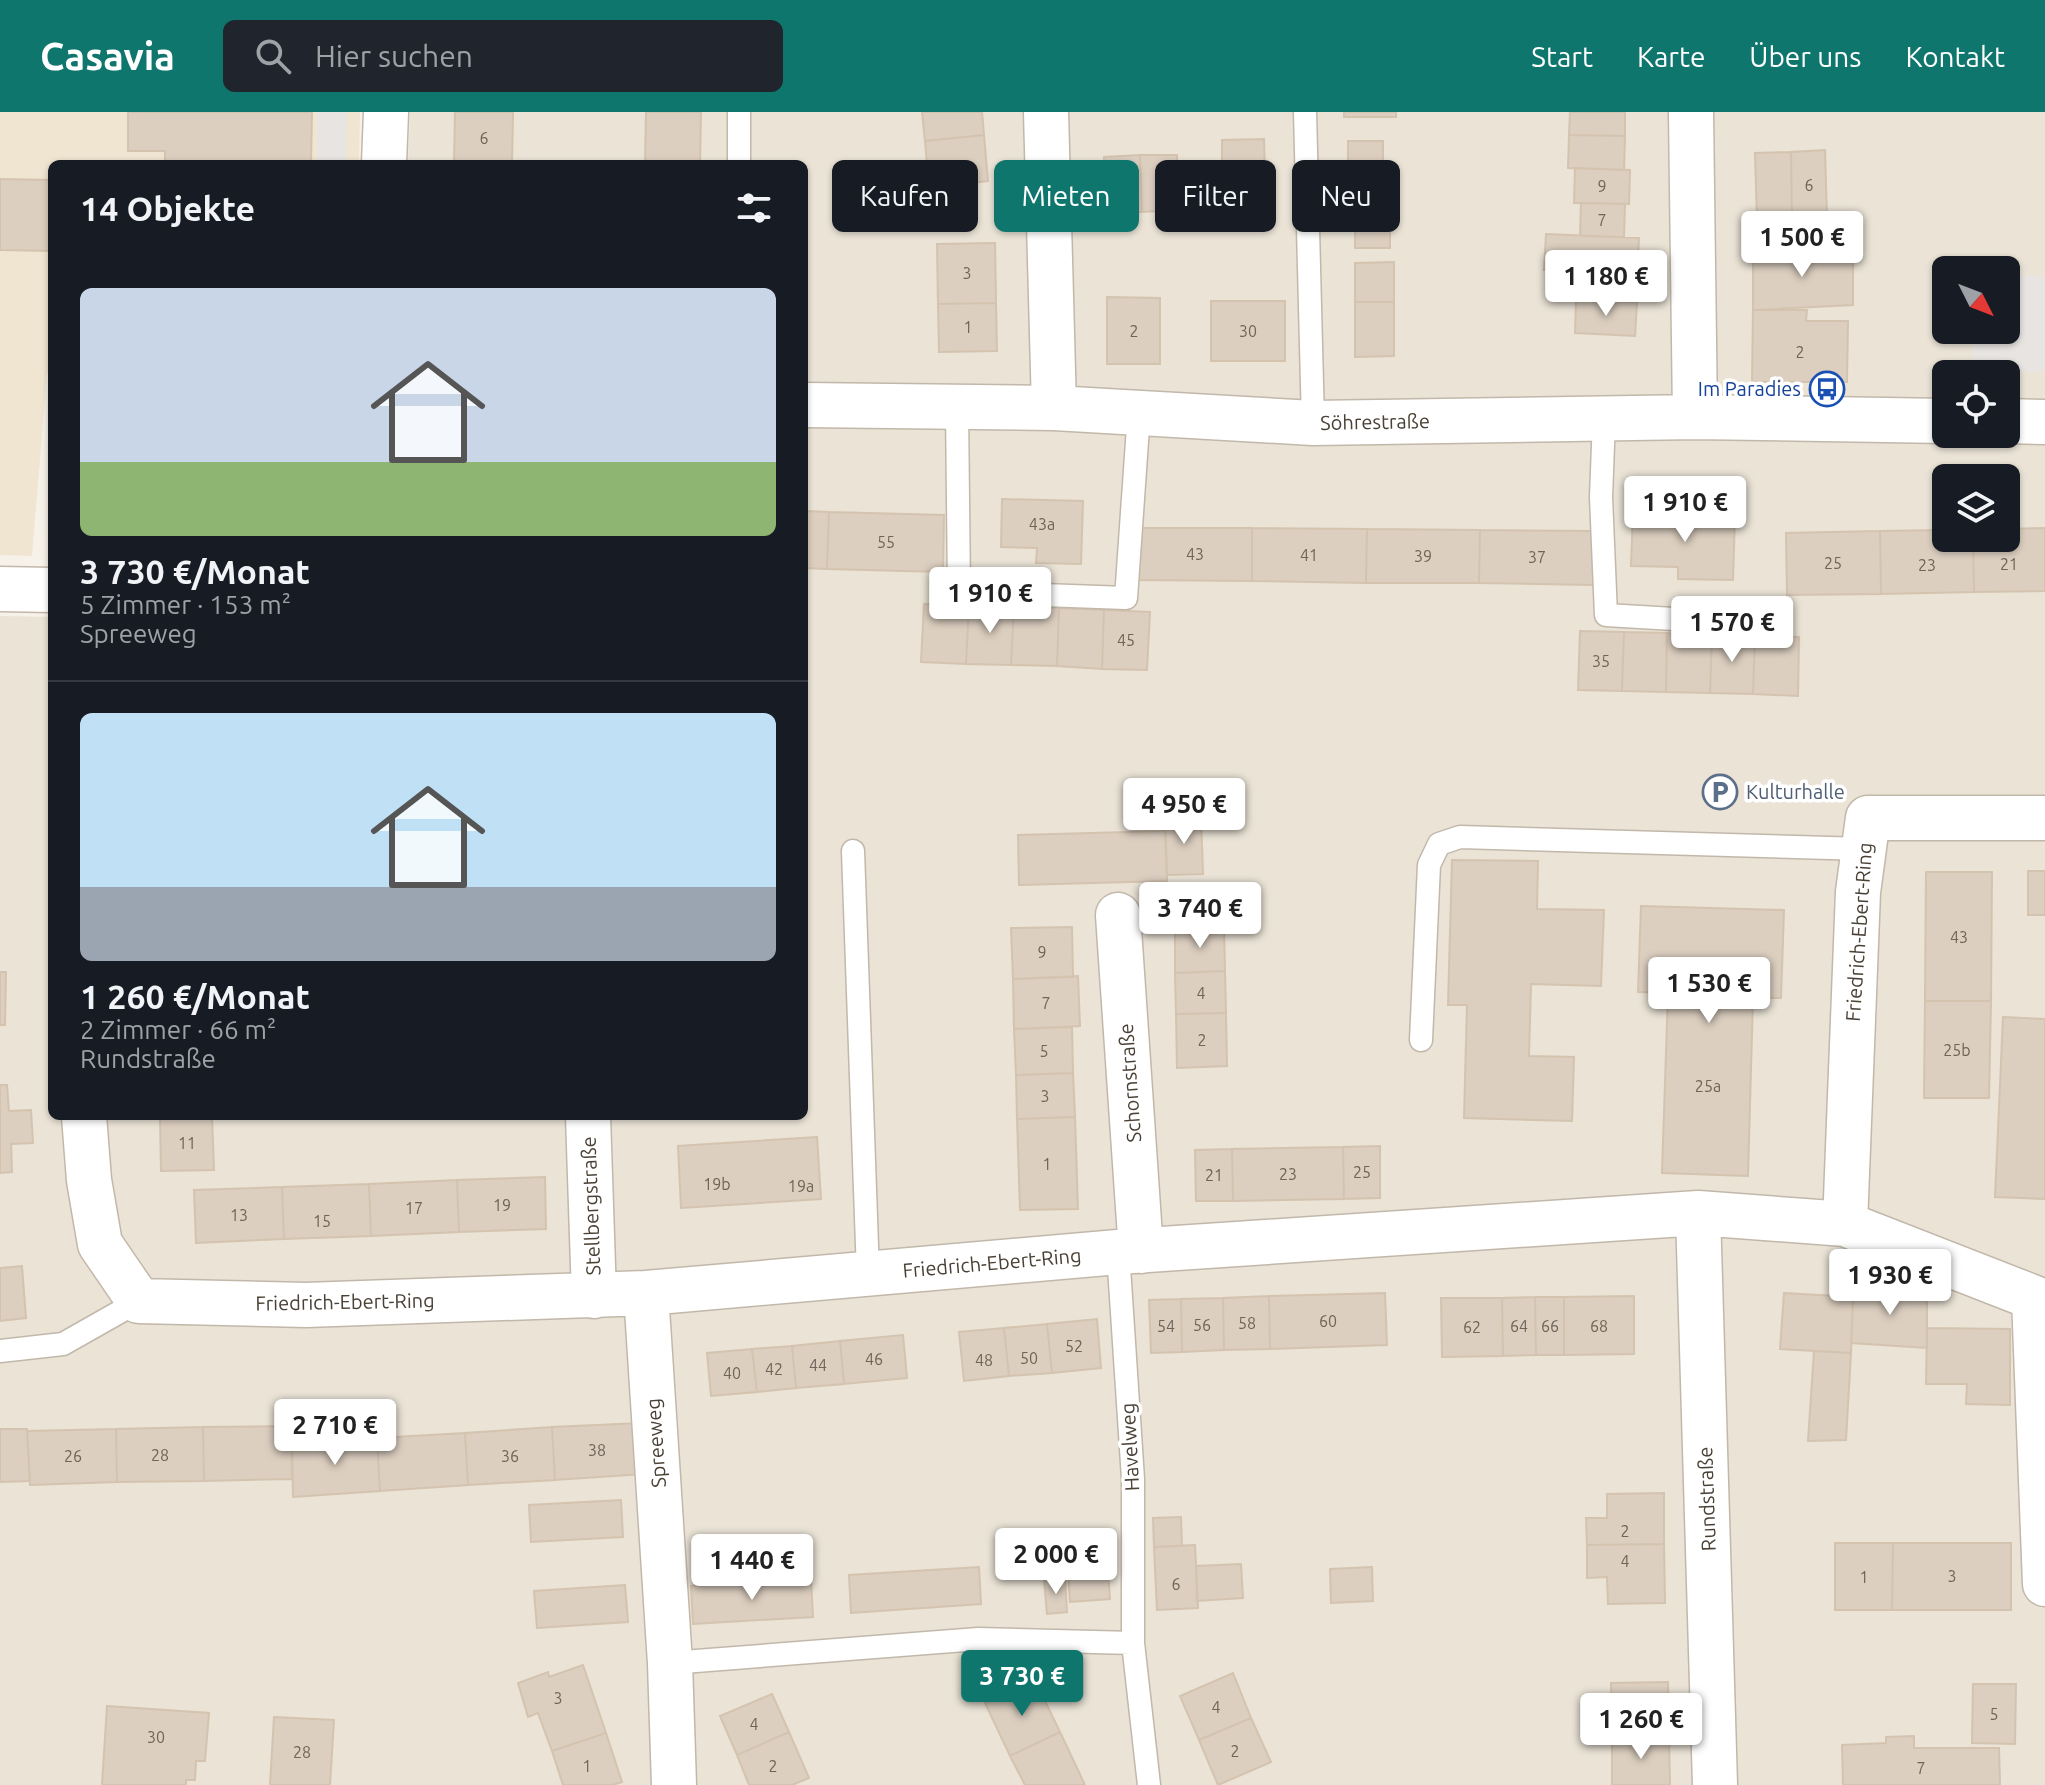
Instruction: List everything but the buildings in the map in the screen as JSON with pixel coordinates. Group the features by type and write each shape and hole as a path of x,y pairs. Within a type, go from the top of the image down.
{"street":[{"path":"384,160 386,112"},
{"path":"1046,112 1054,408"},
{"path":"1691,112 1695,417"},
{"name":"Söhrestraße","path":"808,405 1054,408 1313,423 1695,417 1932,421"},
{"path":"2020,421 2045,422"},
{"path":"0,589 48,590"},
{"name":"Friedrich-Ebert-Ring","path":"1845,1224 1858,892 1868,818 2045,818"},
{"name":"Schornstraße","path":"1118,915 1130,1252"},
{"path":"84,1120 89,1180 100,1244 139,1301"},
{"name":"Stellbergstraße","path":"588,1120 594,1296"},
{"name":"Friedrich-Ebert-Ring","path":"139,1301 306,1305 594,1296 1130,1252 1698,1213 1845,1224 2040,1300"},
{"name":"Rundstraße","path":"1698,1213 1715,1785"},
{"name":"Spreeweg","path":"646,1293 670,1663 674,1785"},
{"path":"2040,1300 2045,1584"}],"lane":[{"path":"739,112 739,160"},
{"path":"1305,112 1313,423"},
{"path":"957,407 959,592 1126,598 1139,413"},
{"path":"1604,419 1601,497 1606,615 1776,625"},
{"path":"1421,1040 1429,865 1439,844 1460,837 1864,849"},
{"path":"853,851 868,1274"},
{"name":"Havelweg","path":"1130,1252 1133,1643 1149,1785"},
{"path":"0,1351 63,1344 139,1301"},
{"path":"670,1663 978,1639 1133,1643"}],"shaded area":[{"path":"0,112 360,112 359,160 48,160 48,373 32,556 0,555"},
{"path":"317,112 347,112 346,160 317,160"},
{"path":"410,112 2045,112 2045,1785 0,1785 0,616 48,617 48,1120 808,1120 808,160 408,160"},
{"path":"2020,275 2045,276 2045,372 2020,371 2020,360 1973,360 1974,344 2020,344"}],"place":[{"name":"Im Paradies","path":"1827,389"},
{"name":"Kulturhalle","path":"1720,792"}]}
